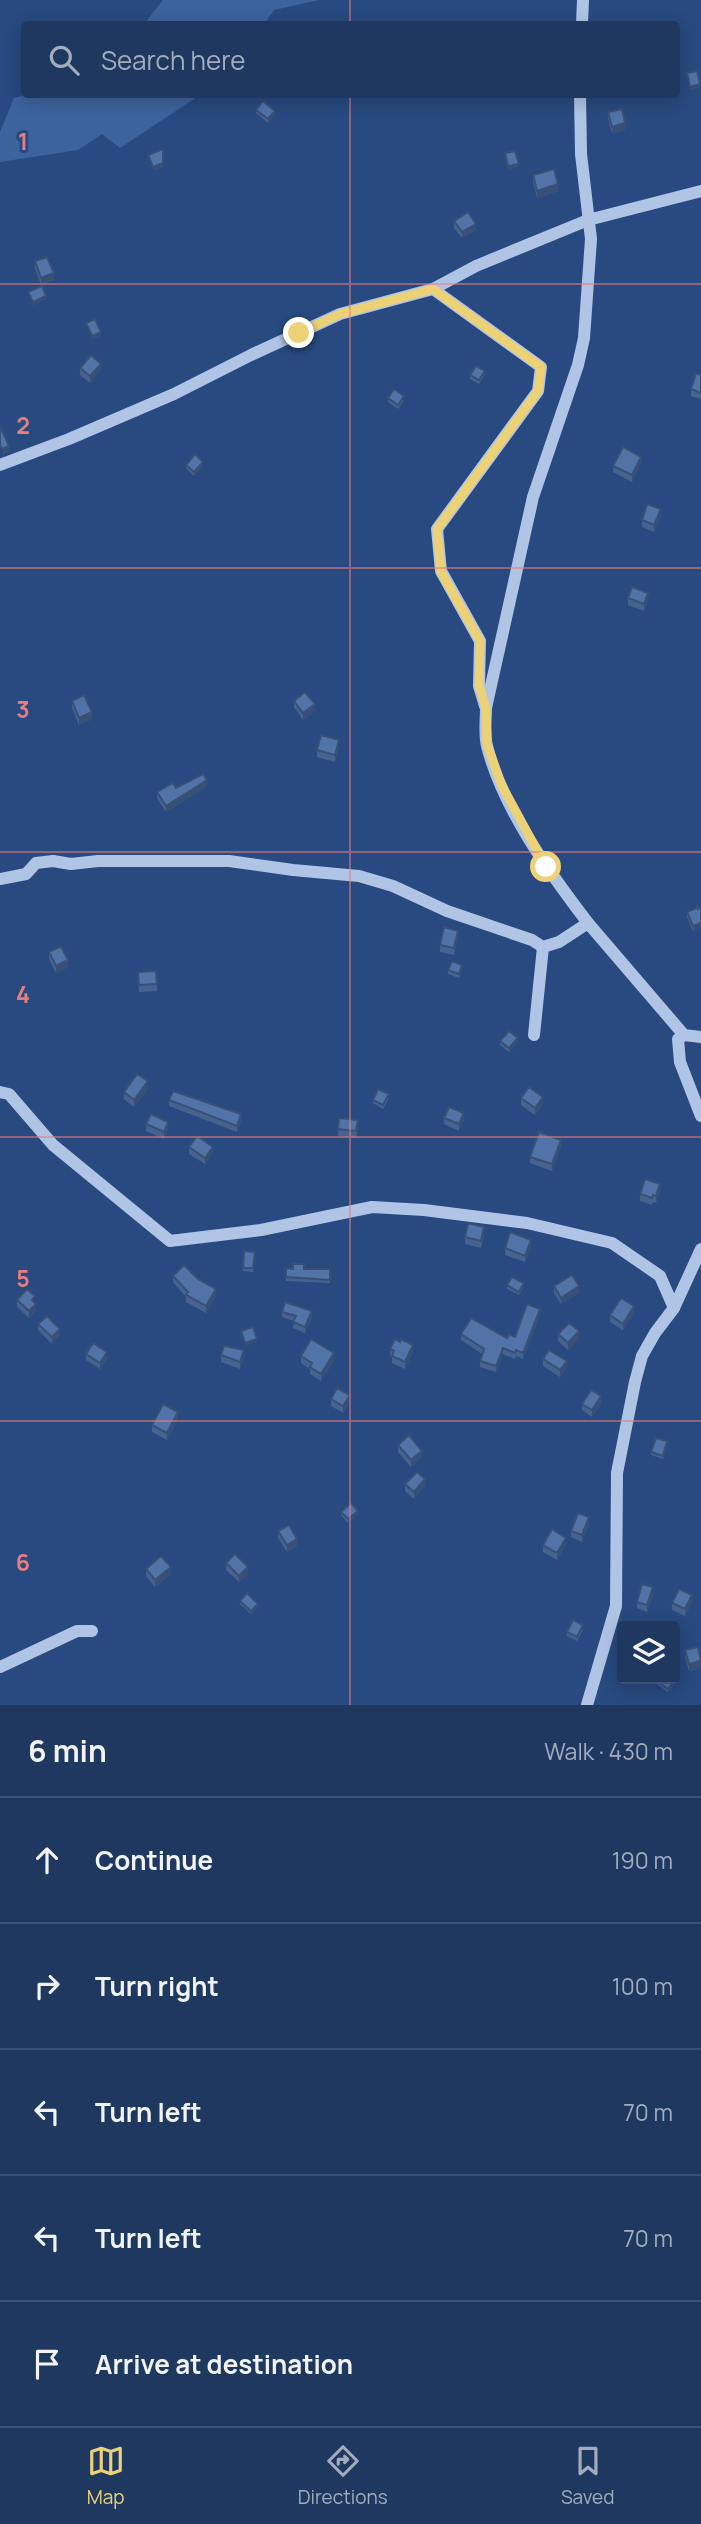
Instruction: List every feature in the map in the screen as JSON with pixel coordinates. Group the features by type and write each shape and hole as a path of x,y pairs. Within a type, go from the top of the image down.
{"street":[{"path":"582,21 583,0"},
{"path":"580,98 581,155 591,239 584,338 578,365 533,497 486,708 487,744 501,784 537,853 588,923 684,1035"},
{"path":"0,465 174,394 340,314 433,289 476,267 588,220 701,191"},
{"path":"433,289 541,367 538,391 437,529 441,572 480,641 479,685 486,708"},
{"path":"0,878 26,874 36,863 53,861 71,864 98,861 229,861 359,876 393,886 447,911 532,940 543,947 559,942 588,923"},
{"path":"534,1034 543,947"},
{"path":"701,1037 684,1035 678,1039 680,1062 701,1116"},
{"path":"0,1092 9,1094 53,1145 83,1172 170,1241 261,1230 372,1207 424,1210 514,1221 612,1243 660,1276 674,1308"},
{"path":"587,1705 616,1606 617,1473 627,1412 642,1356 674,1308 701,1249"},
{"path":"0,1667 77,1631 92,1631"}],"shaded area":[{"path":"163,0 319,0 274,10 266,21 146,21"},
{"path":"14,98 195,98 120,148 102,134 78,150 0,162 0,132"}],"building":[{"path":"697,71 700,84 690,87 687,73"},
{"path":"263,101 275,111 268,119 256,110"},
{"path":"622,109 625,123 612,127 608,112"},
{"path":"163,149 163,163 153,167 148,155"},
{"path":"515,151 519,164 508,166 505,153"},
{"path":"554,169 558,184 537,191 533,175"},
{"path":"468,212 476,224 462,232 454,221"},
{"path":"47,257 54,273 41,278 35,261"},
{"path":"42,286 46,296 33,302 28,292"},
{"path":"95,319 101,332 92,336 86,323"},
{"path":"91,355 101,364 90,376 80,368"},
{"path":"476,366 485,371 479,380 470,375"},
{"path":"696,373 701,375 701,393 691,389"},
{"path":"394,389 404,396 398,405 388,398"},
{"path":"0,426 9,446 3,449 0,446"},
{"path":"623,447 641,457 632,475 613,466"},
{"path":"195,454 203,462 194,472 186,465"},
{"path":"647,504 661,509 654,525 642,520"},
{"path":"632,587 648,593 644,604 628,598"},
{"path":"305,692 315,704 303,713 294,701"},
{"path":"84,695 92,712 79,718 72,701"},
{"path":"321,735 339,740 335,755 317,750"},
{"path":"203,774 207,780 166,806 157,792 173,783 176,788"},
{"path":"701,908 701,923 693,926 687,912"},
{"path":"444,927 458,931 454,948 440,945"},
{"path":"61,946 68,960 56,966 49,952"},
{"path":"452,961 462,965 459,974 448,970"},
{"path":"156,971 157,984 139,985 138,972"},
{"path":"509,1031 518,1038 509,1048 500,1041"},
{"path":"137,1074 148,1081 134,1100 124,1092"},
{"path":"529,1087 543,1097 535,1108 521,1098"},
{"path":"378,1089 389,1094 383,1105 373,1100"},
{"path":"173,1091 241,1114 237,1126 169,1100"},
{"path":"449,1107 464,1113 459,1124 444,1118"},
{"path":"151,1114 168,1122 164,1132 146,1124"},
{"path":"339,1118 358,1120 356,1131 338,1129"},
{"path":"539,1132 561,1140 552,1164 530,1157"},
{"path":"197,1136 213,1147 205,1158 189,1147"},
{"path":"645,1179 660,1184 656,1196 653,1195 652,1198 640,1194"},
{"path":"468,1223 484,1227 481,1241 465,1237"},
{"path":"510,1232 531,1240 525,1256 505,1248"},
{"path":"244,1251 255,1252 253,1268 243,1268"},
{"path":"293,1264 304,1264 304,1269 330,1269 330,1280 286,1277 286,1268 293,1269"},
{"path":"184,1265 198,1279 216,1289 206,1306 186,1295 188,1292 173,1276"},
{"path":"572,1275 579,1286 561,1298 554,1286"},
{"path":"512,1277 524,1283 519,1292 507,1285"},
{"path":"27,1289 35,1296 32,1300 36,1304 29,1311 17,1300"},
{"path":"621,1298 634,1306 623,1324 610,1315"},
{"path":"285,1302 312,1311 305,1327 293,1322 296,1316 282,1312"},
{"path":"527,1304 540,1309 523,1353 503,1348 496,1366 480,1361 484,1349 461,1334 471,1318 507,1338 509,1334 515,1337"},
{"path":"47,1316 60,1329 52,1337 38,1324"},
{"path":"569,1323 579,1331 568,1343 558,1334"},
{"path":"253,1327 257,1339 245,1343 241,1331"},
{"path":"311,1339 334,1353 321,1374 310,1367 312,1363 301,1356"},
{"path":"395,1339 413,1345 405,1362 392,1356 394,1351 390,1349"},
{"path":"93,1343 107,1352 100,1363 86,1354"},
{"path":"224,1346 244,1350 240,1362 221,1355"},
{"path":"549,1350 567,1361 560,1370 543,1359"},
{"path":"337,1388 350,1395 343,1406 331,1399"},
{"path":"591,1390 601,1396 592,1410 582,1404"},
{"path":"163,1404 178,1412 167,1433 152,1425"},
{"path":"409,1435 422,1451 411,1460 398,1445"},
{"path":"656,1438 667,1441 663,1456 651,1452"},
{"path":"417,1472 425,1479 414,1492 405,1484"},
{"path":"351,1503 358,1511 348,1519 341,1512"},
{"path":"578,1513 589,1517 582,1535 571,1531"},
{"path":"289,1525 297,1539 287,1545 278,1531"},
{"path":"552,1529 566,1538 557,1553 543,1545"},
{"path":"235,1554 248,1567 239,1576 226,1563"},
{"path":"161,1556 171,1567 155,1580 146,1569"},
{"path":"642,1584 653,1587 647,1605 637,1602"},
{"path":"679,1589 692,1595 685,1609 672,1603"},
{"path":"247,1593 258,1604 251,1611 240,1601"},
{"path":"573,1620 583,1625 577,1637 567,1632"},
{"path":"698,1647 701,1661 689,1664 685,1650"}],"route":[{"path":"299,333 340,314 433,289 541,367 538,391 437,529 441,572 480,641 479,685 486,708 487,744 501,784 546,867"}]}
